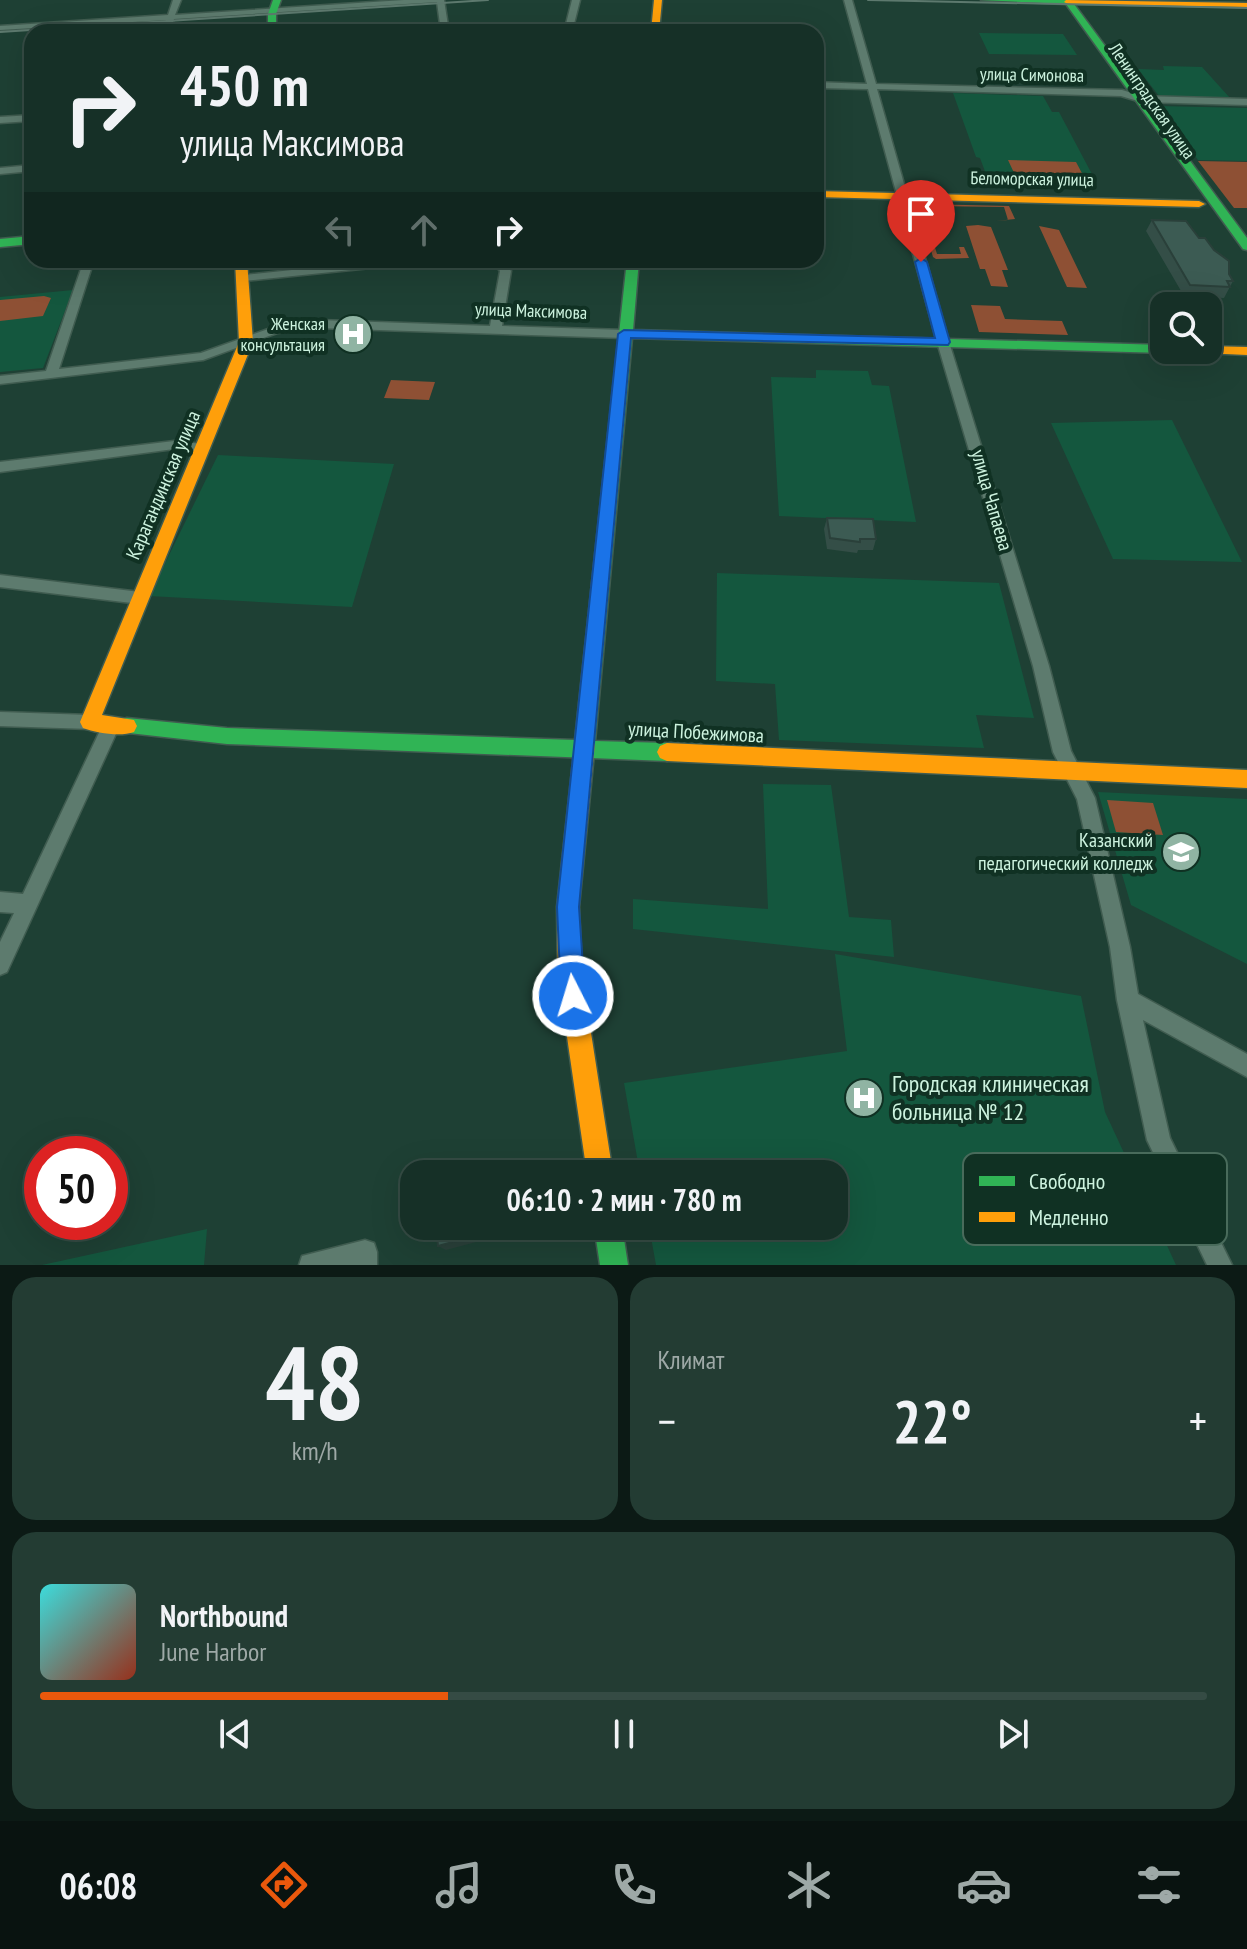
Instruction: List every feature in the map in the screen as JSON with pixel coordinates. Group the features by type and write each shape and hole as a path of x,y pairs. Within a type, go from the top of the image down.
{"main road":[{"path":"656,24 658,0"},
{"path":"985,0 1247,7"},
{"name":"Ленинградская улица","path":"1199,204 1066,12 1068,2 1094,33 1247,246"},
{"name":"Беломорская улица","path":"824,194 1199,204"},
{"path":"1199,204 1220,209"},
{"path":"0,231 24,229"},
{"path":"0,243 24,241"},
{"path":"598,1160 570,975 568,907 632,268"},
{"name":"Карагандинская улица","path":"90,722 246,342 242,269"},
{"name":"улица Максимова","path":"624,334 1150,349"},
{"path":"1222,350 1247,351"},
{"name":"улица Побежимова","path":"90,722 227,736 1247,779"},
{"path":"610,1240 614,1265"}],"street":[{"path":"168,24 177,0"},
{"path":"62,24 275,6 439,0 444,24"},
{"path":"569,24 576,0"},
{"name":"улица Чапаева","path":"848,0 1062,752 1086,798 1159,1140 1165,1153"},
{"path":"0,28 24,26"},
{"name":"улица Симонова","path":"824,85 1122,93 1141,99 1247,102"},
{"path":"0,120 24,116"},
{"path":"0,171 24,169"},
{"path":"51,374 86,268"},
{"path":"495,330 506,271 503,268"},
{"name":"улица Максимова","path":"0,380 203,356 275,330 318,324 624,334"},
{"path":"0,467 174,445 203,448"},
{"path":"0,581 140,598"},
{"name":"улица Побежимова","path":"0,719 90,722"},
{"path":"0,965 111,725"},
{"path":"0,902 26,904"},
{"path":"1128,1000 1247,1066"},
{"name":"улица Чапаева","path":"1210,1245 1220,1265"},
{"path":"311,1265 365,1252 365,1265"}],"shaded area":[{"path":"979,33 1063,34 1077,55 989,54"},
{"path":"1163,66 1202,67 1230,98 1159,96 1138,69 1164,70"},
{"path":"953,93 1043,96 1052,112 1059,112 1094,178 986,174 980,158 976,157"},
{"path":"1158,106 1247,108 1247,161 1198,160"},
{"path":"1008,160 1076,162 1084,177 1015,175"},
{"path":"1198,161 1247,162 1247,208 1234,208"},
{"path":"923,204 1009,206 1015,219 1008,220 1004,207 930,206 923,209 937,254 961,254 959,247 964,247 969,258 936,259 918,207"},
{"path":"966,226 991,227 1008,270 1002,270 1008,287 991,286 985,269 980,269"},
{"path":"1039,226 1059,230 1087,288 1067,287"},
{"path":"73,290 43,368 0,372 0,297"},
{"path":"51,298 43,316 0,321 0,300"},
{"path":"971,305 1000,306 1005,319 1062,321 1068,335 979,332"},
{"path":"816,370 868,371 872,385 889,386 916,522 779,516 771,377 816,378"},
{"path":"391,380 435,382 429,400 384,398"},
{"path":"1172,420 1242,562 1113,559 1051,423"},
{"path":"218,455 394,464 352,607 149,596"},
{"path":"717,573 999,583 1034,718 976,715 984,748 779,740 775,684 716,681"},
{"path":"763,784 831,785 849,917 891,920 894,957 633,929 633,899 768,909"},
{"name":"Казанский педагогический колледж","path":"1098,792 1247,799 1247,964 1131,905"},
{"path":"1107,800 1153,803 1163,835 1116,832"},
{"name":"Городская клиническая больница № 12","path":"835,954 1081,996 1105,1112 1124,1153 963,1153 963,1245 1167,1245 1176,1265 656,1265 652,1240 848,1240 848,1160 638,1160 624,1083 847,1051"},
{"path":"207,1229 204,1265 42,1265"}],"building":[{"path":"1152,220 1186,221 1199,238 1205,238 1214,250 1229,261 1229,274 1233,281 1227,281 1230,287 1190,285"},
{"path":"827,518 873,519 876,539 860,539 860,542 830,538"},
{"path":"437,1240 460,1240 438,1246"}],"tram line":[{"path":"122,24 488,0"},
{"path":"868,0 1247,8"},
{"path":"0,32 24,30"}],"traffic: fast":[{"path":"272,24 277,0"},
{"path":"985,0 1068,2"},
{"path":"1067,0 1247,246"},
{"path":"0,243 24,241"},
{"path":"585,743 632,268"},
{"path":"624,334 1150,349"},
{"path":"127,726 227,736 667,752"},
{"path":"610,1240 614,1265"}],"traffic: slow":[{"path":"656,24 658,0"},
{"path":"1068,2 1247,5"},
{"path":"824,194 1199,204"},
{"path":"127,726 90,722 246,342 241,268"},
{"path":"1222,350 1247,351"},
{"path":"585,743 568,907 570,975 598,1160"},
{"path":"667,752 1247,779"}],"place":[{"name":"Женская консультация","path":"353,334"},
{"name":"Казанский педагогический колледж","path":"1181,852"},
{"name":"Городская клиническая больница № 12","path":"864,1098"}],"route":[{"path":"573,996 568,907 624,334 943,342 921,262"}]}
